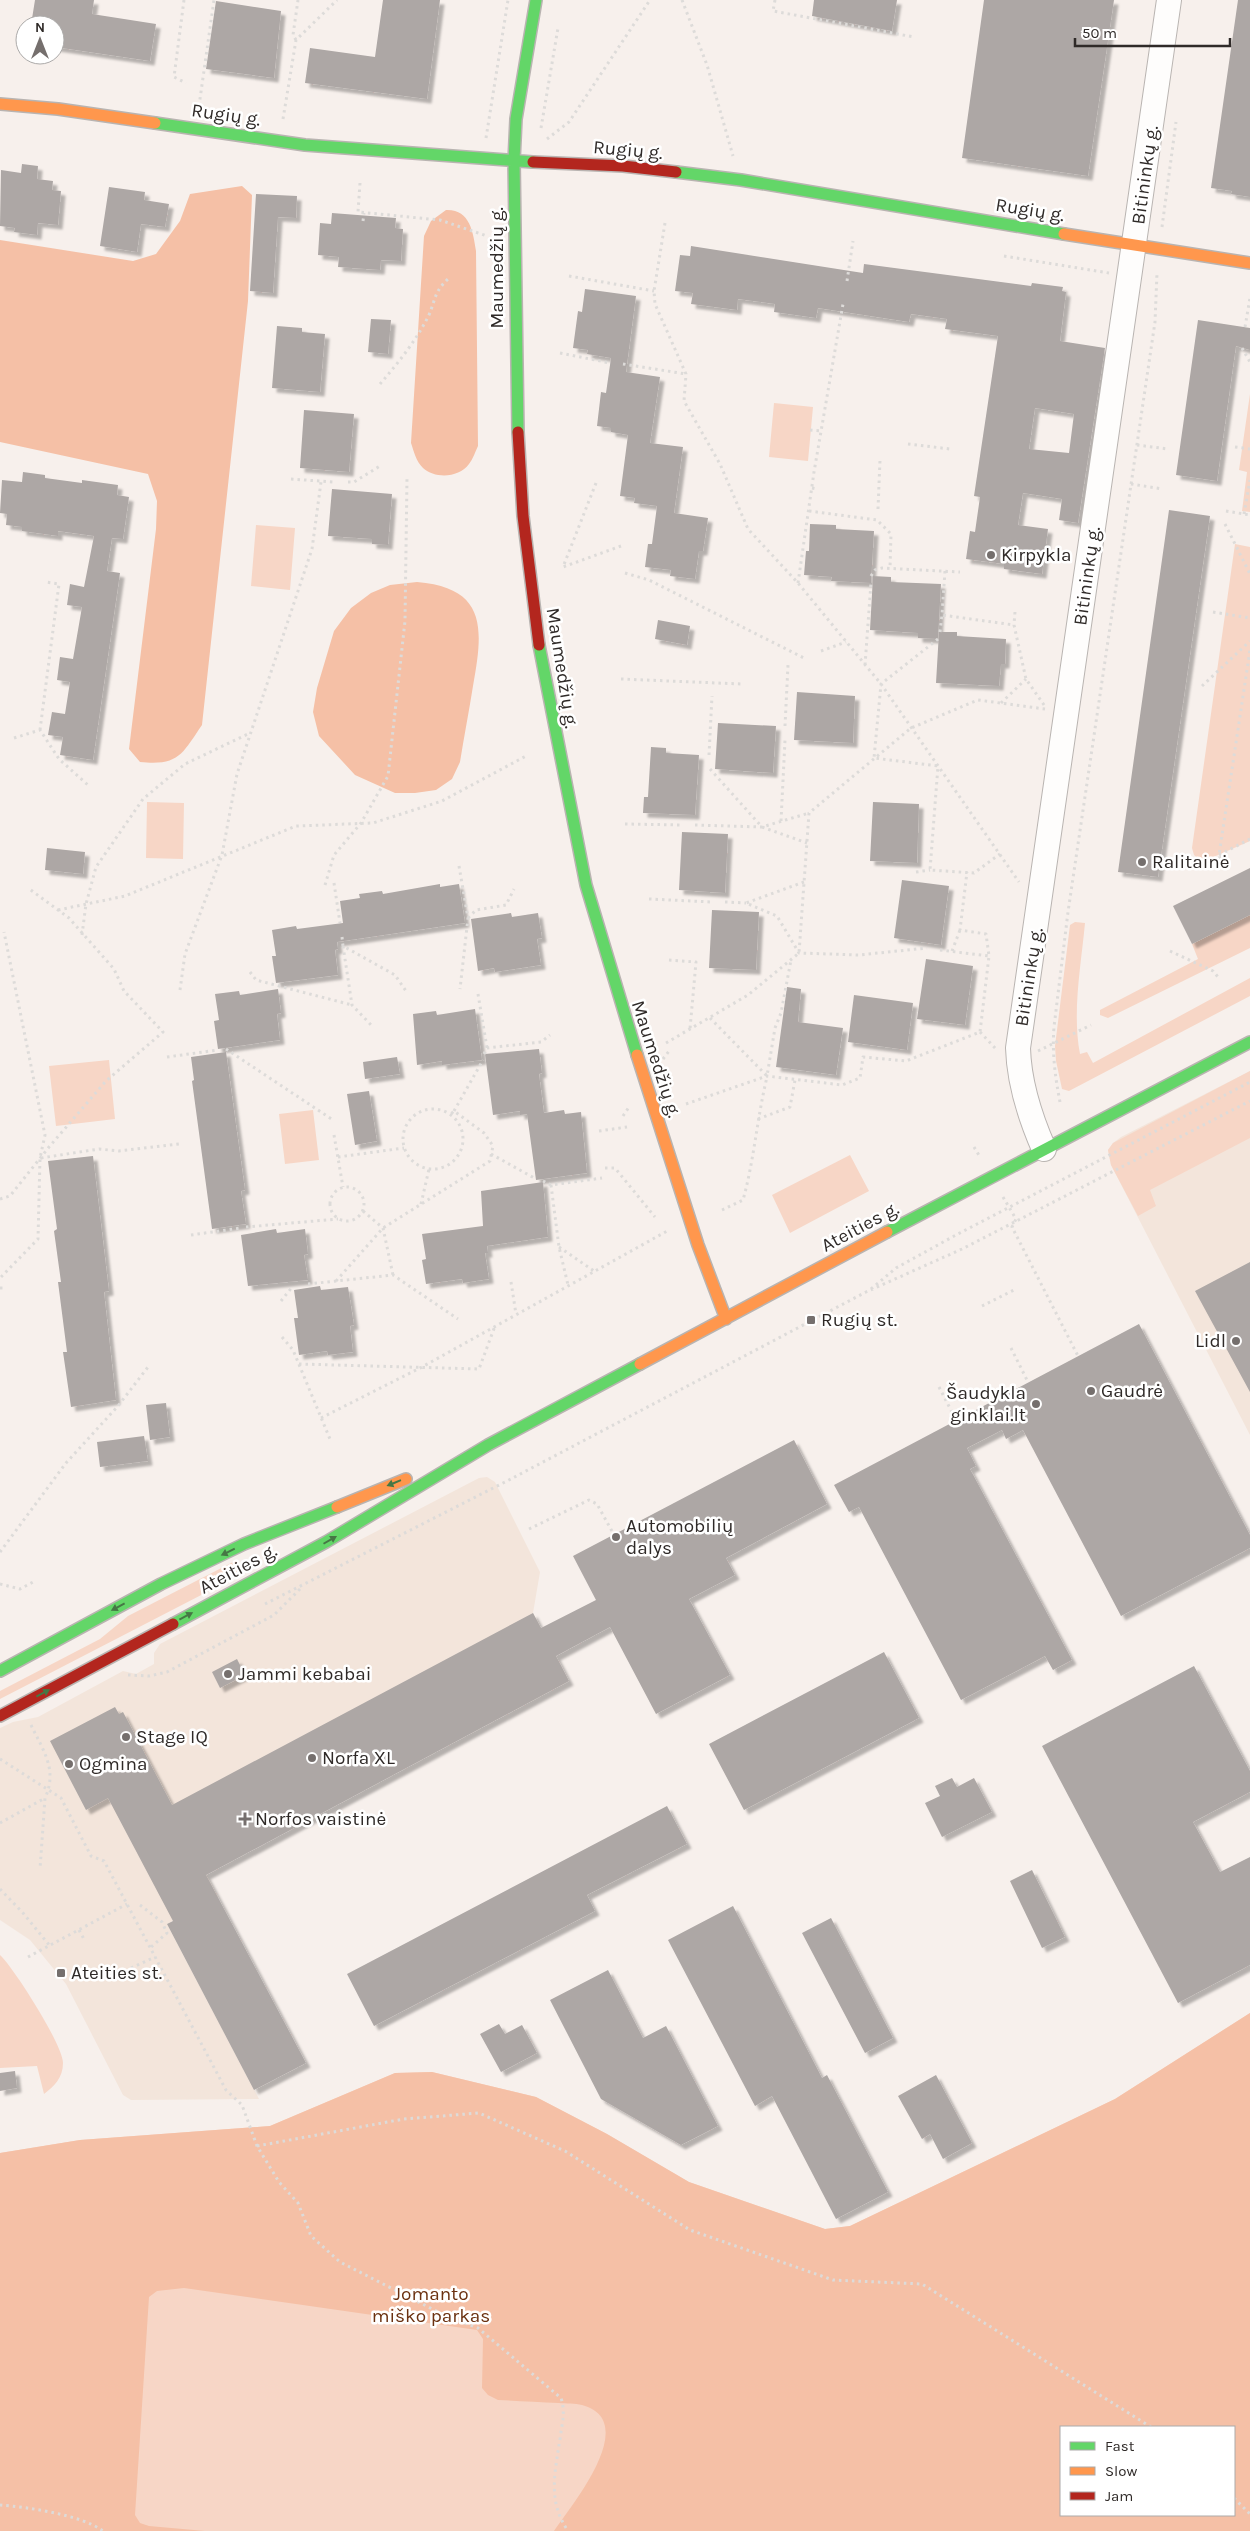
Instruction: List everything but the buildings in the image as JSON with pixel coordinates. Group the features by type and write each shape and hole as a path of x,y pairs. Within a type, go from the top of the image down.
{"street":[{"name":"Maumedžių g.","path":"536,0 516,118 514,161 516,402 523,516 542,667 586,885 627,1026 690,1221 726,1319"},
{"name":"Bitininkų g.","path":"1044,1149 1030,1117 1008,1056 1018,1048 1170,0"},
{"name":"Rugių g.","path":"0,104 58,109 305,145 514,161 623,166 741,180 1159,250 1250,263"},
{"name":"Ateities g.","path":"0,1716 326,1542 488,1445 1044,1149 1250,1042"},
{"name":"Ateities g.","path":"0,1671 161,1584 488,1445"},
{"path":"255,1568 256,1580"}],"path":[{"path":"184,0 174,77 186,83"},
{"path":"198,113 214,0"},
{"path":"296,40 293,35 298,0"},
{"path":"282,127 296,40 337,0"},
{"path":"484,145 508,0"},
{"path":"540,139 546,139 569,122 650,0"},
{"path":"682,0 707,65 741,180"},
{"path":"774,0 772,11 914,37"},
{"path":"541,130 559,18"},
{"path":"1060,1102 1054,1073 1052,1045 1068,912 1155,322 1159,250 1177,116"},
{"path":"360,183 358,212 440,220 487,236"},
{"path":"363,221 364,213"},
{"path":"665,223 654,291 655,304 686,374 684,401 720,464 748,529 798,583 881,684 1012,872"},
{"path":"846,281 854,241"},
{"path":"1004,256 1131,277"},
{"path":"569,276 654,291"},
{"path":"380,384 406,354 429,314 438,288 449,278"},
{"path":"1245,327 1250,298"},
{"path":"798,583 843,304"},
{"path":"1242,348 1250,362"},
{"path":"560,353 610,363"},
{"path":"622,364 686,374"},
{"path":"810,430 822,431"},
{"path":"908,444 950,449"},
{"path":"1137,445 1168,449"},
{"path":"1235,447 1250,449"},
{"path":"878,509 880,460"},
{"path":"348,482 354,482 380,466"},
{"path":"292,478 333,482"},
{"path":"325,885 334,855 361,823 388,776 405,621 407,478"},
{"path":"1244,514 1250,480"},
{"path":"180,990 185,954 222,855 237,774 312,549 321,482"},
{"path":"596,483 563,567 621,546"},
{"path":"1131,484 1163,489"},
{"path":"812,488 817,488"},
{"path":"809,511 877,520 891,534 890,568"},
{"path":"1226,511 1250,515"},
{"path":"1224,524 1250,574"},
{"path":"871,576 875,570 890,568 960,572"},
{"path":"940,632 945,571"},
{"path":"625,573 649,580 804,658"},
{"path":"46,582 59,584 40,730 59,759 89,786"},
{"path":"865,665 871,583"},
{"path":"695,826 762,827 809,813 911,728 978,700 1048,710 1026,679 1014,625 1015,612"},
{"path":"1213,612 1250,618"},
{"path":"942,615 1014,625"},
{"path":"874,758 881,684 938,639"},
{"path":"1202,686 1250,641"},
{"path":"821,651 846,642"},
{"path":"1222,865 1219,855 1250,650"},
{"path":"786,726 788,664"},
{"path":"620,679 741,684"},
{"path":"1000,703 1026,679"},
{"path":"709,755 712,696"},
{"path":"14,738 40,730"},
{"path":"82,935 86,904 96,867 143,799 185,764 250,732"},
{"path":"782,821 785,740"},
{"path":"58,910 125,896 296,826 373,823 442,801 526,756"},
{"path":"874,758 938,766"},
{"path":"930,870 938,766"},
{"path":"710,769 762,827 806,843"},
{"path":"799,953 809,813"},
{"path":"625,824 683,825"},
{"path":"1219,855 1250,839"},
{"path":"916,872 930,870 974,873 1000,854"},
{"path":"459,866 468,918 460,989"},
{"path":"952,951 960,930 967,872"},
{"path":"746,903 804,882"},
{"path":"334,883 340,923"},
{"path":"0,1199 10,1196 106,1081 163,1032 124,991 114,968 82,935 69,918 28,888"},
{"path":"468,918 476,910 506,905 514,889"},
{"path":"649,899 712,902"},
{"path":"725,902 746,903 776,916 799,953"},
{"path":"960,930 986,934 989,956 980,1032"},
{"path":"1,1277 38,1239 40,1158 45,1135 4,932"},
{"path":"342,936 352,1005"},
{"path":"343,946 395,975 406,991"},
{"path":"666,1043 748,995 799,953 859,955 927,948"},
{"path":"940,950 989,956"},
{"path":"1170,951 1213,971 1218,977"},
{"path":"669,960 696,962 690,1029"},
{"path":"722,1210 743,1200 749,1180 757,1119 775,1028 782,1013 791,960"},
{"path":"250,972 256,980 352,1005 373,1027"},
{"path":"478,994 487,1048 484,1054"},
{"path":"710,1018 767,1076"},
{"path":"980,1032 1008,1056 1052,1045 1091,1024"},
{"path":"686,1104 767,1076 842,1085 860,1078 863,1057 906,1061 980,1032"},
{"path":"487,1048 541,1042 550,1035"},
{"path":"226,1049 333,1120"},
{"path":"167,1057 218,1050"},
{"path":"450,1115 483,1060"},
{"path":"757,1119 790,1107 795,1080"},
{"path":"866,1292 896,1268 938,1245 1250,1082"},
{"path":"127,1675 149,1676 167,1672 274,1615 306,1583 515,1477 866,1292 962,1249 1016,1219 1107,1176 1250,1101"},
{"path":"441,1111 450,1115 462,1132 460,1151 447,1165 429,1169 412,1161 404,1148 403,1136 406,1126 412,1118 421,1112 441,1111"},
{"path":"336,1281 383,1228 490,1161 493,1146 484,1132 454,1111"},
{"path":"599,1132 627,1127"},
{"path":"334,1135 343,1187"},
{"path":"40,1158 99,1149 119,1151 179,1144"},
{"path":"338,1157 404,1148"},
{"path":"491,1154 536,1179"},
{"path":"605,1168 615,1168 655,1217"},
{"path":"421,1204 429,1169"},
{"path":"542,1181 551,1186 602,1178"},
{"path":"551,1186 559,1247 568,1285"},
{"path":"246,1227 339,1219 350,1221 360,1216 363,1211 362,1195 354,1188 343,1187 333,1194 330,1205 334,1216 339,1219"},
{"path":"363,1211 383,1228 392,1275"},
{"path":"1016,1219 1012,1227 1078,1356"},
{"path":"321,1418 422,1367 661,1234 690,1221"},
{"path":"191,1235 241,1228"},
{"path":"559,1247 594,1271"},
{"path":"308,1284 392,1275 458,1319"},
{"path":"511,1282 516,1314"},
{"path":"280,1301 294,1286"},
{"path":"982,1306 1014,1290"},
{"path":"299,1364 479,1369 495,1326"},
{"path":"282,1337 294,1350 330,1438"},
{"path":"1011,1348 1028,1382"},
{"path":"0,1552 66,1463 118,1406 148,1367"},
{"path":"939,1387 954,1416"},
{"path":"529,1529 589,1500 597,1504 613,1533"},
{"path":"0,1584 20,1589 35,1581"},
{"path":"30,1725 51,1767 49,1790 45,1798 40,1869"},
{"path":"0,1759 61,1798 91,1856 104,1862 226,2090 242,2105 257,2146 279,2182 298,2203 311,2236 340,2262 448,2317 478,2328 557,2392 561,2398 564,2410 553,2487 556,2510 568,2531"},
{"path":"0,1822 45,1798"},
{"path":"0,1890 23,1913 50,1946"},
{"path":"28,1957 126,1904"},
{"path":"140,1905 162,1922 167,1933 150,1948"},
{"path":"79,1930 85,1941"},
{"path":"131,1968 155,1957"},
{"path":"257,2146 404,2119 479,2114 565,2151 690,2230 833,2280 922,2284 1149,2426"},
{"path":"1235,2499 1250,2514"},
{"path":"0,2505 17,2506 64,2515 103,2531"}],"shaded area":[{"path":"1250,1071 1250,1435 1111,1165 1108,1150 1121,1137"},
{"path":"487,1477 495,1482 540,1572 533,1613 569,1681 206,1874 218,1897 167,1924 259,2099 131,2100 123,2095 66,1984 30,1940 0,1920 0,1728 13,1722 38,1717 123,1671 136,1674 154,1664 154,1653 160,1644 479,1478"}],"green space":[{"path":"242,186 252,195 248,301 202,725 184,751 178,756 163,762 140,762 129,749 156,529 157,501 148,474 0,442 0,240 133,261 156,254 180,221 190,194"},
{"path":"446,210 460,213 469,223 476,251 478,446 472,460 465,469 453,474 440,475 428,472 423,468 417,459 411,443 424,236 431,221"},
{"path":"1250,394 1250,512 1242,511 1247,472 1239,470"},
{"path":"774,403 813,407 808,461 769,457"},
{"path":"256,525 295,528 290,590 251,586"},
{"path":"1235,544 1250,547 1250,841 1209,859 1200,860 1194,855 1192,848"},
{"path":"417,582 440,586 457,593 469,603 475,615 478,630 478,647 460,762 452,779 436,790 395,793 355,775 319,736 313,712 317,688 334,631 351,608 371,593 390,585"},
{"path":"147,802 184,803 183,859 146,858"},
{"path":"1250,915 1250,948 1108,1018 1100,1015 1100,1010 1198,959 1192,944"},
{"path":"1075,922 1085,923 1077,1005 1080,1054 1087,1052 1093,1063 1250,978 1250,996 1069,1091 1062,1089 1055,1046 1070,925"},
{"path":"109,1060 115,1119 56,1126 49,1066"},
{"path":"1250,1071 1250,1138 1150,1190 1156,1206 1138,1216 1111,1165 1108,1150 1113,1143"},
{"path":"313,1110 319,1160 285,1164 279,1114"},
{"path":"850,1155 869,1191 790,1233 772,1195"},
{"path":"235,1561 241,1565 242,1569 238,1576 0,1699 0,1691 100,1639 128,1616"},
{"path":"0,1955 37,2007 61,2054 63,2068 60,2077 44,2094 37,2066 0,2068"},
{"name":"Jomanto miško parkas","path":"1250,2013 1250,2531 0,2531 0,2153 80,2140 270,2126 395,2073 432,2072 536,2097 607,2134 689,2182 825,2229 850,2226 1115,2099"},
{"name":"Jomanto miško parkas","path":"1250,2013 1250,2531 554,2531 597,2465 604,2445 605,2428 599,2414 582,2405 498,2400 488,2395 482,2388 483,2339 477,2330 184,2288 157,2291 149,2297 135,2515 140,2523 149,2526 205,2531 0,2531 0,2153 80,2140 270,2126 395,2073 432,2072 536,2097 607,2134 689,2182 825,2229 850,2226 1115,2099"}],"traffic: fast":[{"path":"518,432 514,161 516,119 536,0"},
{"path":"155,123 305,145 533,162"},
{"path":"676,172 741,180 1064,234"},
{"path":"539,645 586,885 637,1055"},
{"path":"887,1232 1250,1042"},
{"path":"173,1624 326,1542 488,1445 640,1364"},
{"path":"0,1671 161,1584 244,1544 337,1507"}],"traffic: slow":[{"path":"0,104 58,109 155,123"},
{"path":"1064,234 1250,263"},
{"path":"637,1055 698,1245 726,1319"},
{"path":"640,1364 887,1232"},
{"path":"337,1507 406,1479"}],"traffic: jam":[{"path":"533,162 623,166 676,172"},
{"path":"518,432 523,516 539,645"},
{"path":"0,1716 173,1624"}],"place":[{"name":"Kirpykla","path":"991,555"},
{"name":"Ralitainė","path":"1142,862"},
{"name":"Rugių st.","path":"811,1320"},
{"name":"Lidl","path":"1236,1341"},
{"name":"Gaudrė","path":"1091,1391"},
{"name":"Šaudykla ginklai.lt","path":"1036,1404"},
{"name":"Automobilių dalys","path":"616,1537"},
{"name":"Jammi kebabai","path":"228,1674"},
{"name":"Stage IQ","path":"126,1737"},
{"name":"Norfa XL","path":"312,1758"},
{"name":"Ogmina","path":"69,1764"},
{"name":"Norfos vaistinė","path":"245,1819"},
{"name":"Ateities st.","path":"61,1973"}]}
